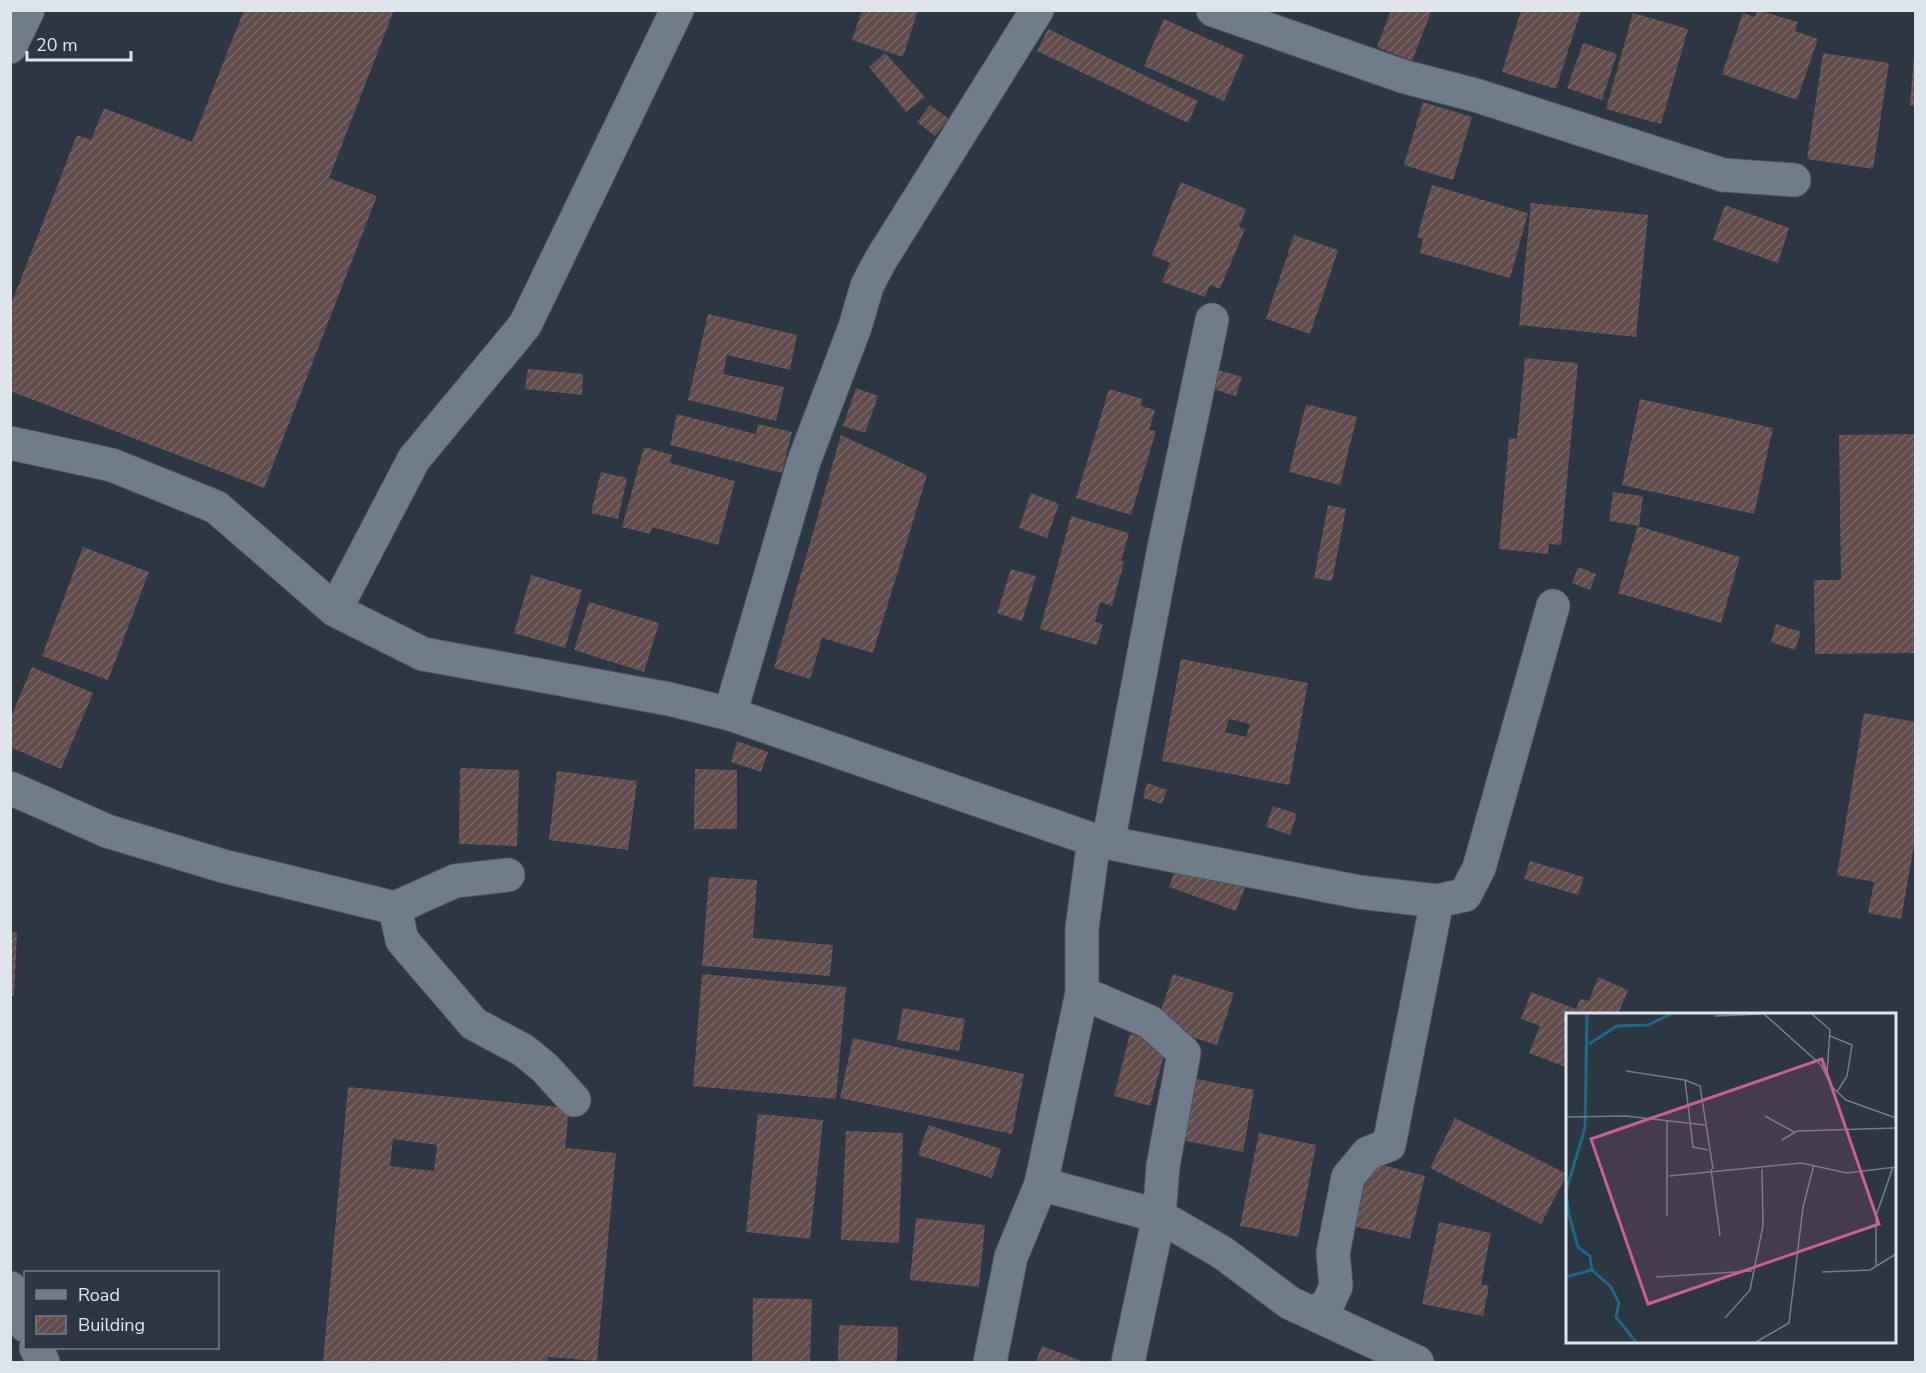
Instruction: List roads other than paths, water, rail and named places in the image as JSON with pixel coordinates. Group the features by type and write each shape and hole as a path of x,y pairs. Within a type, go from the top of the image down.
{"street":[{"path":"10,47 28,10"},
{"path":"335,610 414,459 525,325 677,10"},
{"path":"730,714 804,461 855,327 867,286 886,251 1037,10"},
{"path":"1213,10 1405,77 1475,96 1723,175 1794,180"},
{"path":"990,1362 1011,1257 1041,1184 1082,993 1082,928 1212,320"},
{"path":"10,443 112,465 216,507 335,610 423,654 669,699 730,714 1101,841 1359,892 1437,901 1465,895 1479,868 1553,606"},
{"path":"10,788 117,834 223,866 395,909 455,881 508,875"},
{"path":"1311,1312 1326,1308 1336,1286 1333,1253 1348,1177 1368,1153 1389,1145 1437,901"},
{"path":"395,909 402,940 474,1024 523,1050 545,1068 574,1100"},
{"path":"1082,993 1150,1022 1184,1053 1163,1166 1159,1216 1128,1362"},
{"path":"1041,1184 1159,1216 1223,1253 1290,1303 1418,1362"},
{"path":"10,1288 24,1321"}]}
